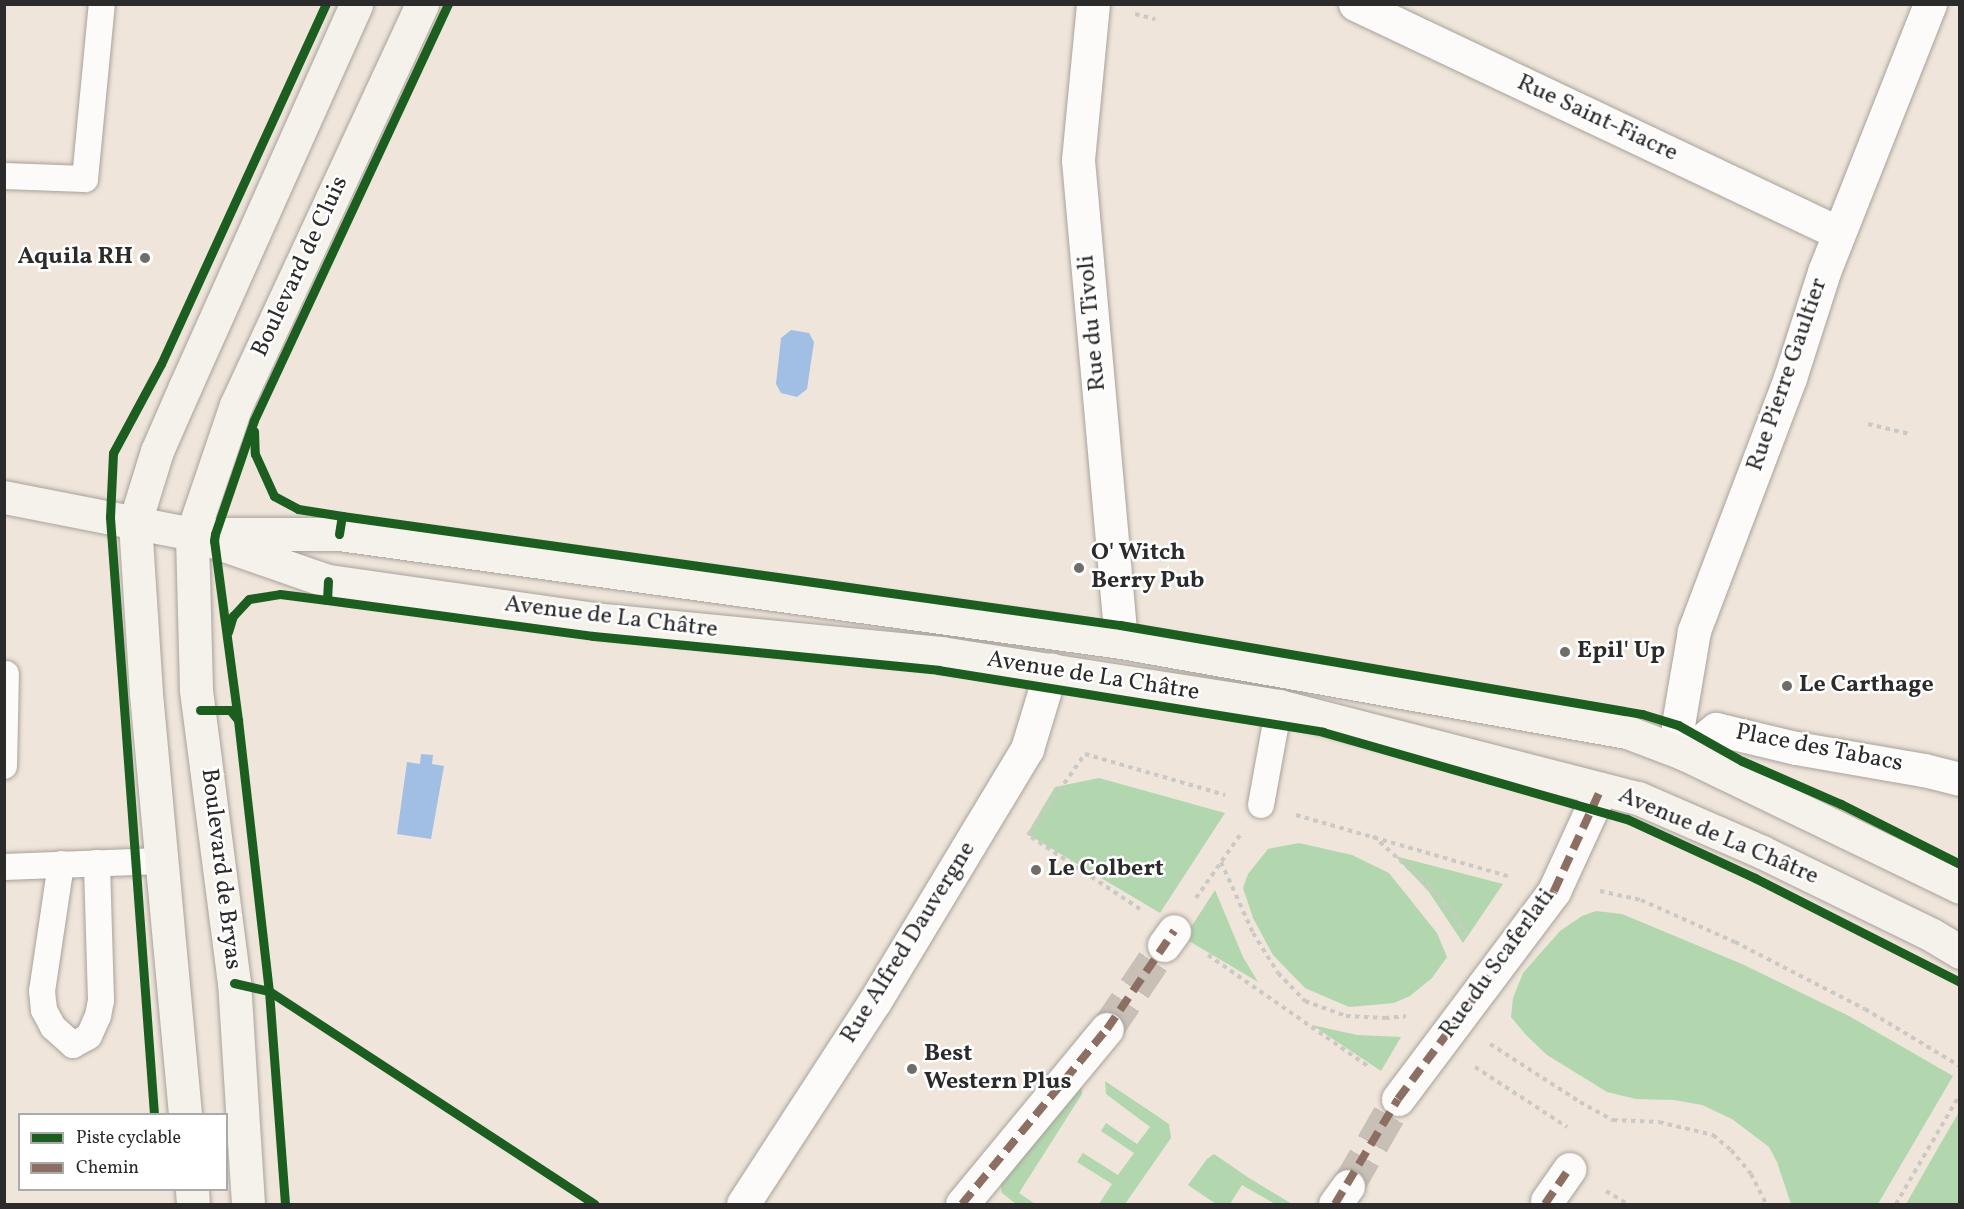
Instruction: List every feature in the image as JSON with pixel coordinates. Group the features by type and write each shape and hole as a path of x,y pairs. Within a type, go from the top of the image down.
{"main road":[{"path":"185,1113 146,693 135,522 166,430 356,4"},
{"name":"Boulevard de Cluis","path":"192,534 236,405 422,4"},
{"name":"Avenue de La Châtre","path":"4,497 192,534 328,581 594,619 941,653 1279,706 1638,798 1762,852 1932,935 1959,951"},
{"name":"Avenue de La Châtre","path":"192,534 339,534 1121,642 1626,732 1685,754 1959,887"},
{"name":"Boulevard de Bryas","path":"192,534 196,689 234,983 248,1204"},
{"path":"1051,670 1074,661 1105,660 1310,696 1394,691"}],"street":[{"name":"Rue du Tivoli","path":"1093,4 1078,160 1121,642"},
{"name":"Rue Saint-Fiacre","path":"1355,4 1839,233"},
{"name":"Rue Pierre Gaultier","path":"1685,754 1678,725 1694,631 1790,378 1839,233 1930,4"},
{"name":"Rue Alfred Dauvergne","path":"743,1204 875,1001 1027,749 1051,670"},
{"name":"Place des Tabacs","path":"1685,754 1716,729 1796,748 1924,770 1959,779"},
{"name":"Rue du Scaferlati","path":"1401,1095 1554,891 1601,789"},
{"path":"970,1202 1107,1029"},
{"path":"1547,1202 1569,1169"}],"lane":[{"path":"4,176 85,179 102,4"},
{"path":"4,766 6,674"},
{"path":"1261,805 1279,706"},
{"path":"4,867 161,861"},
{"path":"61,864 42,991 44,1010 53,1027 73,1045 89,1036 98,1016 101,1000 97,863"}],"path":[{"path":"1868,424 1910,434"},
{"path":"1401,1095 1169,938 1028,835 1084,754 1372,835 1554,891 1581,887 1641,900 1735,942 1855,1003 1959,1066"},
{"path":"1169,938 1261,805"},
{"path":"1372,835 1416,873 1455,916 1474,947 1463,1013"},
{"path":"1221,862 1253,933 1278,973 1305,1000 1346,1016 1385,1018 1463,1013 1580,1102 1613,1120 1659,1122 1713,1135 1731,1150 1751,1174 1766,1204"},
{"path":"1463,1013 1563,1124"},
{"path":"1896,1204 1959,1094"}],"green space":[{"path":"1099,778 1225,813 1160,913 1027,834 1055,787"},
{"path":"1299,843 1352,855 1389,873 1437,933 1447,957 1432,978 1410,996 1394,1003 1349,1007 1305,988 1273,955 1253,918 1243,888 1248,874 1268,849"},
{"path":"1395,856 1503,884 1463,943 1429,892"},
{"path":"1215,890 1243,957 1258,982 1184,938"},
{"path":"1596,911 1622,914 1742,964 1849,1016 1953,1076 1878,1204 1791,1204 1777,1162 1769,1147 1732,1119 1702,1105 1674,1100 1636,1099 1607,1092 1547,1055 1526,1035 1511,1017 1513,998 1523,973 1560,931 1582,916"},
{"path":"1312,1025 1357,1035 1401,1037 1381,1071"},
{"path":"1105,1081 1169,1124 1171,1138 1125,1204 1099,1204 1112,1184 1077,1162 1083,1153 1118,1175 1134,1153 1101,1131 1106,1123 1137,1144 1150,1127 1106,1094"},
{"path":"1081,1082 1082,1094 1019,1193 1035,1204 1016,1204 1002,1193 1000,1182"},
{"path":"1959,1112 1959,1204 1906,1204 1938,1148"},
{"path":"1214,1154 1292,1204 1275,1204 1242,1185 1230,1204 1216,1204 1188,1185 1207,1159"}],"water":[{"path":"791,330 809,333 814,342 807,389 797,397 781,393 776,384 781,338"},
{"path":"421,754 433,755 432,764 444,766 431,839 397,834 407,762 420,764"}],"tunnel":[{"path":"1107,1029 1164,945"},
{"path":"1348,1186 1398,1099"}],"marked path":[{"path":"1335,1204 1398,1099 1554,891 1601,789"},
{"path":"962,1204 1107,1029 1174,931"},
{"path":"1545,1204 1569,1169"}],"cycle path":[{"path":"154,1113 110,517 113,453 161,364 326,4"},
{"path":"238,720 214,541 215,534 254,420 448,4"},
{"path":"254,431 255,454 274,496 298,509 342,516"},
{"path":"339,534 342,516 1120,625 1642,714 1678,725 1742,761 1841,804 1960,864"},
{"path":"328,581 327,600 593,636 938,670 1323,732 1627,819 1755,878 1960,982"},
{"path":"228,632 233,616 249,599 280,594 327,600"},
{"path":"200,710 230,710 238,720 269,991 285,1204"},
{"path":"234,983 269,991 594,1204"}],"place":[{"name":"Aquila RH","path":"145,258"},
{"name":"O' Witch Berry Pub","path":"1079,568"},
{"name":"Epil' Up","path":"1565,652"},
{"name":"Le Carthage","path":"1787,686"},
{"name":"Le Colbert","path":"1036,870"},
{"name":"Best Western Plus","path":"912,1069"}]}
